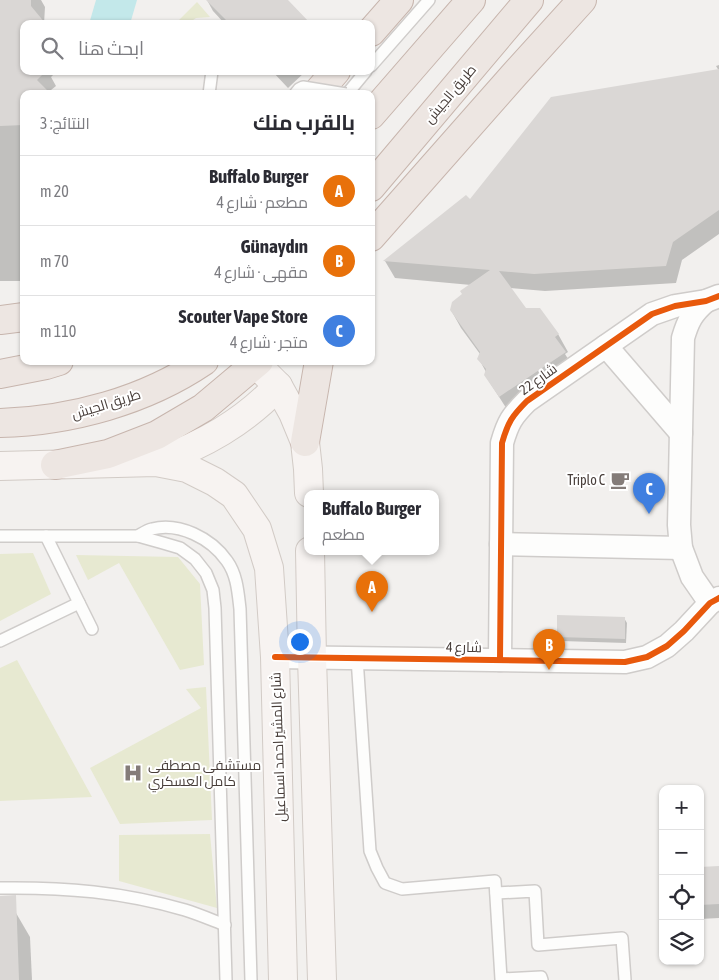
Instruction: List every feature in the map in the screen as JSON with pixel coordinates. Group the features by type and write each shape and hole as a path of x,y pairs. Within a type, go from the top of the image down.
{"highway":[{"path":"375,43 399,0"},
{"path":"375,110 471,0"},
{"name":"طريق الجيش","path":"375,182 529,0"},
{"path":"375,232 582,0"},
{"path":"319,90 333,75"},
{"path":"0,320 20,318"},
{"path":"0,374 46,365"},
{"name":"طريق الجيش","path":"0,423 44,420 108,406 168,382 197,365"},
{"path":"55,465 108,454 157,435 203,408 253,365"},
{"path":"304,442 318,365"}],"main road":[{"path":"259,365 278,386 293,414 304,442 309,490"},
{"path":"156,462 186,450 223,431 243,418 278,386"},
{"name":"شارع المشير احمد اسماعيل","path":"0,466 156,462 186,468 215,482 234,495 257,529 269,568 275,657 283,980"},
{"path":"310,555 322,980"}],"street":[{"name":"شارع 22","path":"500,660 502,442 515,412 527,401 652,314 675,306 713,299"},
{"path":"713,299 695,311 687,324 683,338 679,525 681,548 692,577 715,600"},
{"path":"606,346 681,433"},
{"path":"501,544 681,548"},
{"name":"شارع 4","path":"275,657 625,662 647,657 667,646 715,600"}],"lane":[{"path":"368,20 386,0"},
{"path":"375,44 430,0"},
{"path":"210,90 212,75"},
{"path":"350,90 363,75"},
{"path":"298,90 303,87 322,90"},
{"path":"138,536 150,529 163,527 188,531 210,543 227,561 238,584 251,980"},
{"path":"0,536 138,536 180,548 195,559 206,573 213,590 215,608 226,980"},
{"path":"46,536 92,629"},
{"path":"0,640 79,603"},
{"path":"357,658 370,851 376,868 385,883 402,889 495,881 501,979 541,977 542,980"},
{"path":"0,888 31,887 110,893 186,911 225,925"},
{"path":"496,893 535,891 538,945 622,938 625,980"}],"green space":[{"path":"197,2 210,17 193,20 179,20"},
{"path":"33,553 51,594 0,621 0,554"},
{"path":"76,555 178,557 200,584 204,665 180,670 119,563 88,580"},
{"path":"17,660 92,797 0,801 0,668"},
{"path":"206,687 212,820 120,824 90,768 201,708 186,689"},
{"path":"210,834 217,908 119,881 119,835"}],"water":[{"path":"96,0 137,0 131,20 90,20"}],"building":[{"path":"0,0 31,0 31,6 43,20 20,20 20,75 42,75 37,80 47,90 20,90 20,125 0,126"},
{"path":"206,0 288,0 307,20 226,20"},
{"path":"719,69 719,210 673,242 666,266 534,274 499,271 526,308 540,308 559,334 555,337 566,352 499,397 484,375 486,369 477,359 480,352 450,310 452,302 462,294 460,291 490,270 383,261 466,195 470,199 551,97"},
{"path":"557,615 625,617 625,639 557,637"},
{"path":"719,866 719,904 704,905 704,867"},
{"path":"16,895 19,980 0,980 0,896"}],"cycle path":[{"path":"500,660 502,443 511,420 527,401 652,314 675,306 706,301 719,296"},
{"path":"275,657 625,662 647,657 667,646 710,603 719,598"}],"place":[{"name":"Triplo C","path":"620,480"},
{"name":"Scouter Vape Store","path":"649,514"},
{"name":"Buffalo Burger","path":"372,612"},
{"name":"Günaydın","path":"549,670"},
{"name":"مستشفى مصطفى كامل العسكري","path":"133,773"}]}
